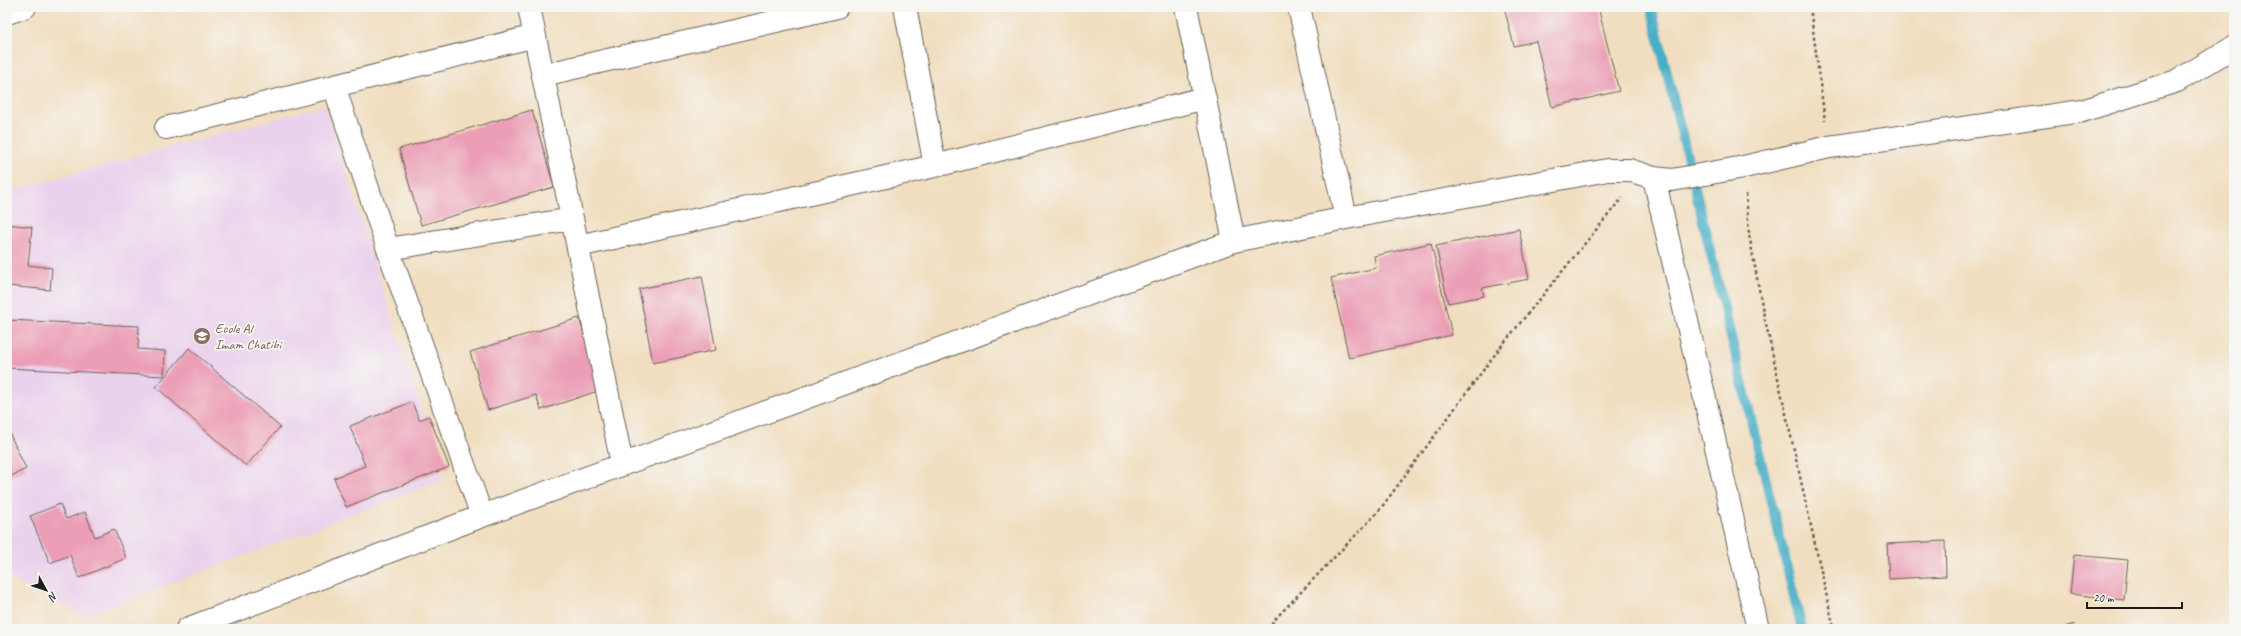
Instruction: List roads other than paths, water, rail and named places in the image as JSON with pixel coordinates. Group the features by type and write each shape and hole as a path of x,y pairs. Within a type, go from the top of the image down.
{"street":[{"path":"7,12 25,7"},
{"path":"530,7 622,464"},
{"path":"543,75 837,7"},
{"path":"905,7 935,166"},
{"path":"1186,7 1234,241"},
{"path":"1299,7 1346,218"},
{"path":"166,128 535,36"},
{"path":"196,628 482,516 1234,241 1346,218 1608,170 1629,170 1656,177 1740,168 1829,147 2082,111 2177,81 2234,47"},
{"path":"334,86 388,249 482,516"},
{"path":"578,246 935,166 1205,98"},
{"path":"1656,177 1758,629"},
{"path":"388,249 572,219"}],"waterway":[{"path":"1651,7 1802,629"}],"place":[{"name":"Ecole Al Imam Chatibi","path":"202,336"}]}
